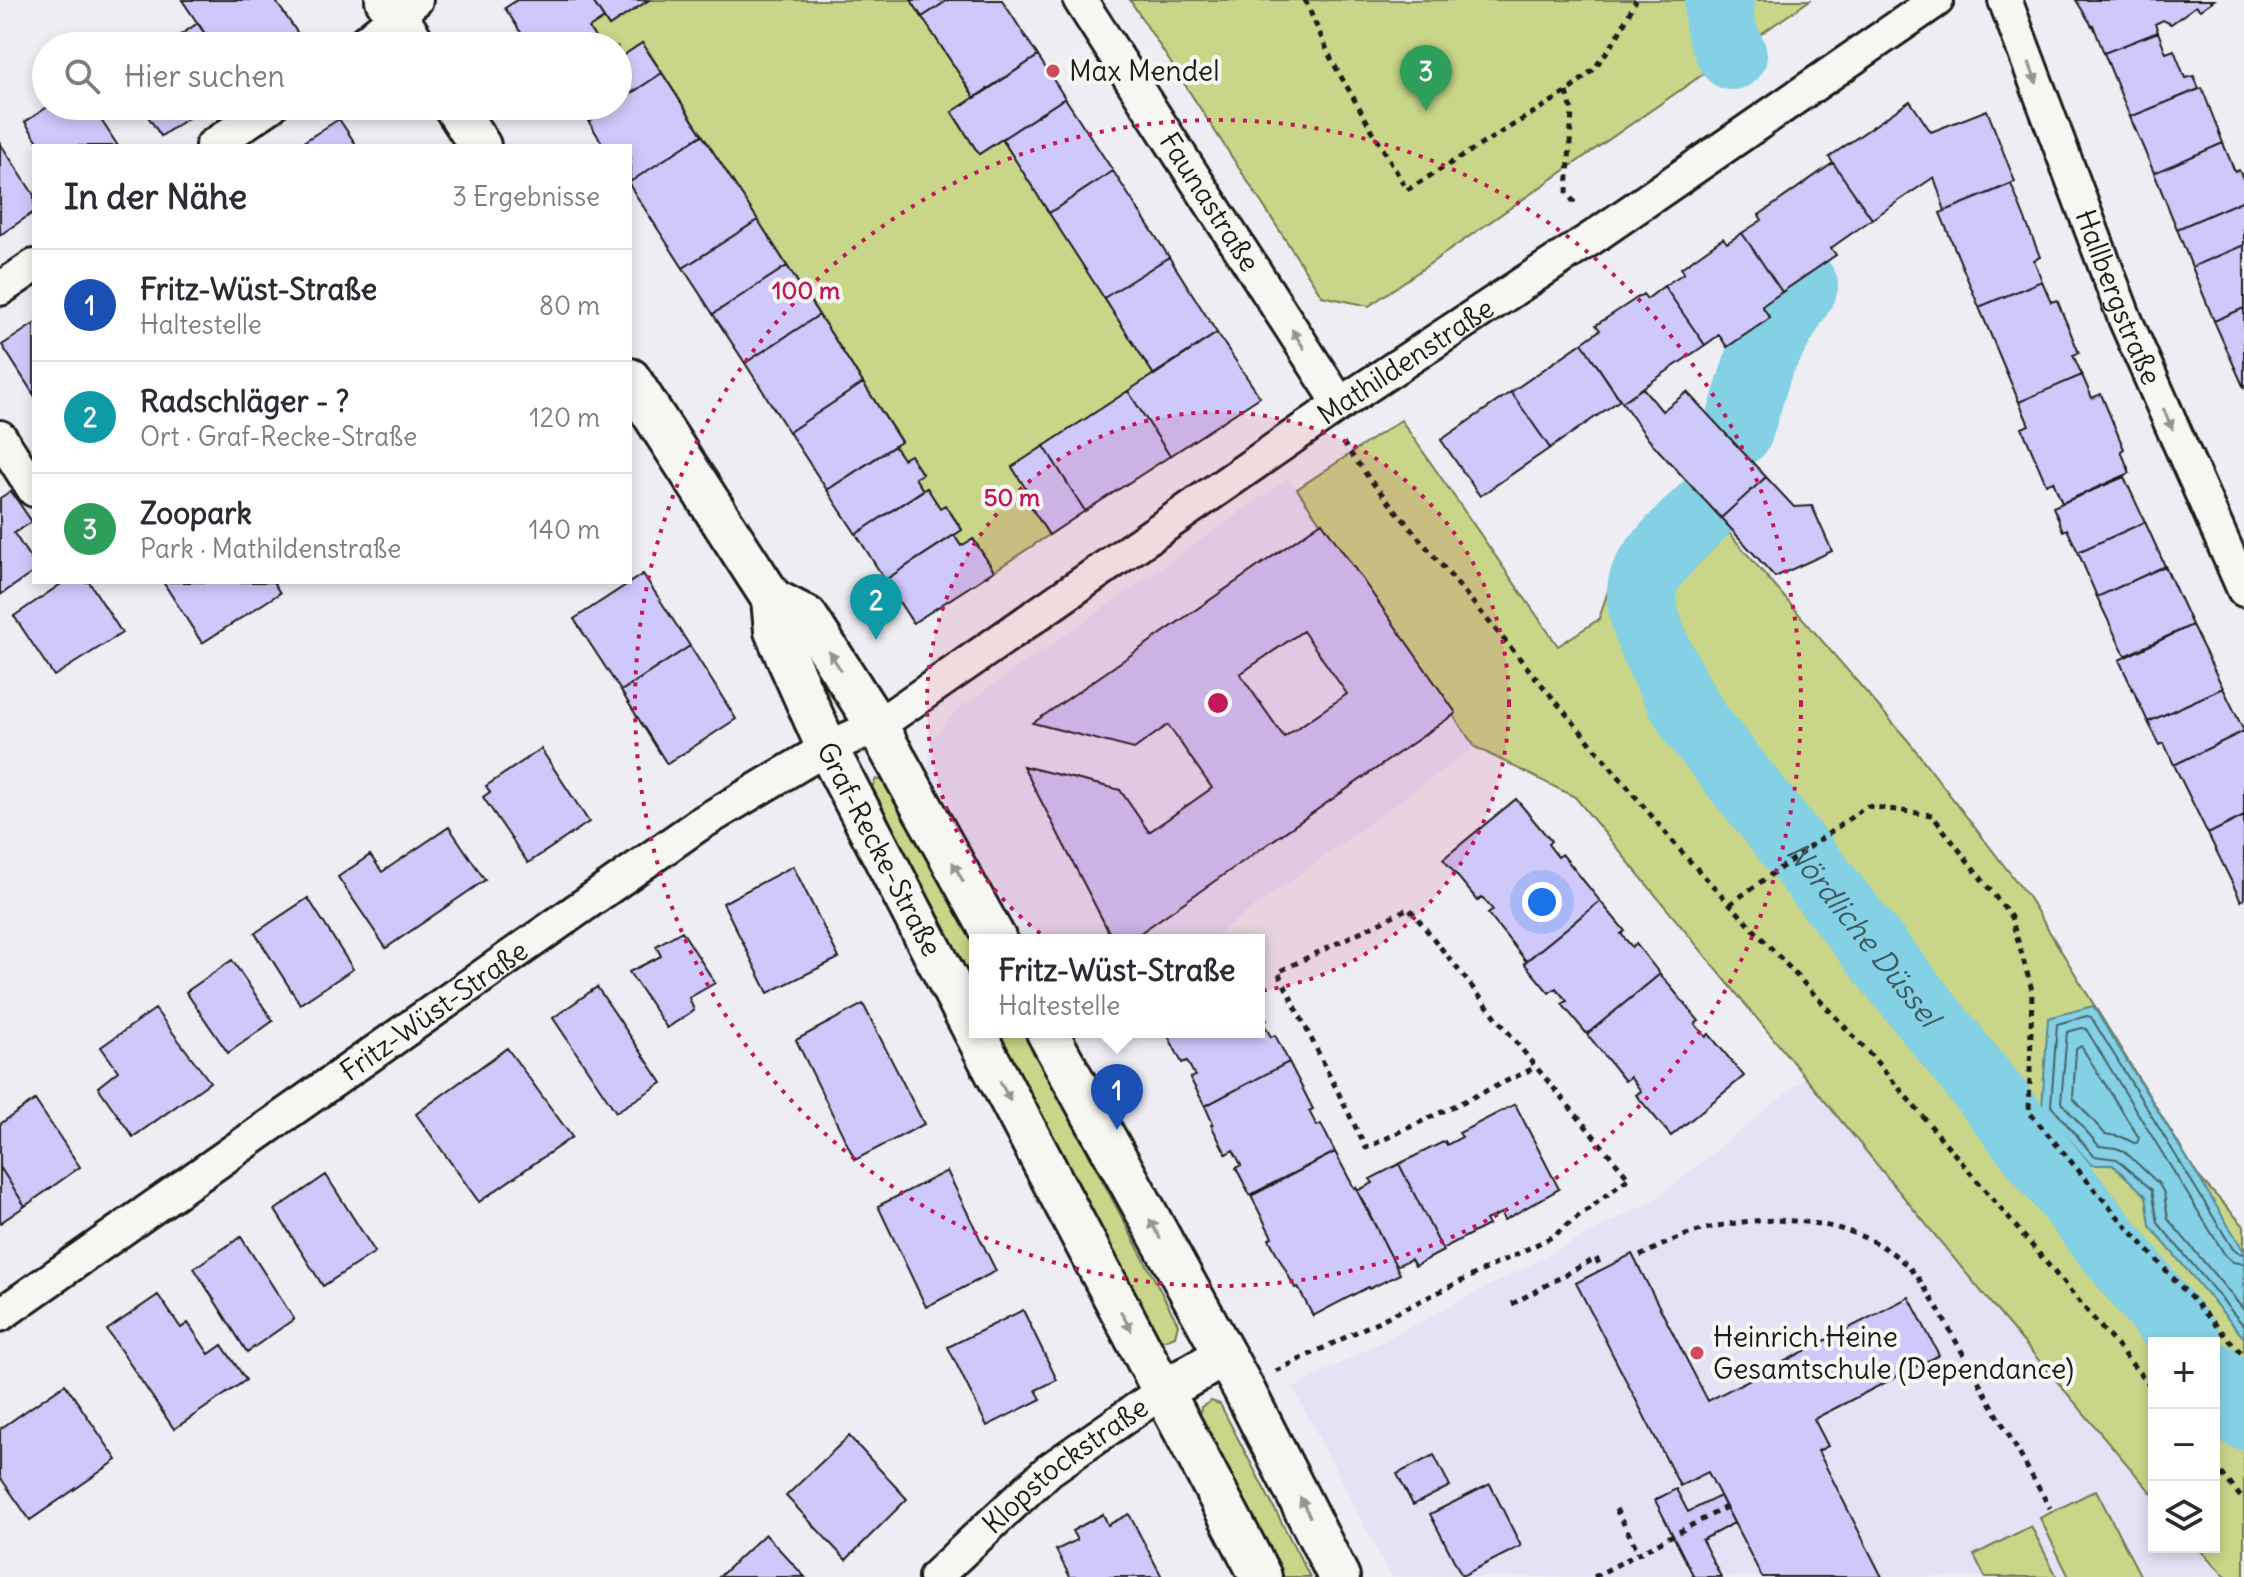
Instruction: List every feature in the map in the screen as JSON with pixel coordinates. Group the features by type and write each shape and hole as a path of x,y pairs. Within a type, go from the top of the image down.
{"street":[{"name":"Faunastraße","path":"1080,0 1331,411"},
{"name":"Mathildenstraße","path":"877,726 1331,411 1595,236 1937,0"},
{"name":"Hallbergstraße","path":"2005,0 2125,319 2244,590"},
{"path":"381,32 404,16"},
{"path":"215,144 250,120"},
{"path":"463,120 479,144"},
{"path":"0,289 32,267"},
{"name":"Graf-Recke-Straße","path":"632,382 772,599 775,631 827,748 969,1020"},
{"path":"0,437 32,487"},
{"name":"Graf-Recke-Straße","path":"772,599 807,617 877,726 993,934"},
{"name":"Fritz-Wüst-Straße","path":"0,1315 698,825 827,748 877,726"},
{"name":"Graf-Recke-Straße","path":"979,1038 1261,1577"},
{"path":"1050,1038 1234,1372 1339,1577"},
{"path":"1163,1391 1234,1372"},
{"name":"Klopstockstraße","path":"935,1577 1049,1470 1163,1391"}],"path":[{"path":"1305,0 1332,61 1407,190 1567,92 1593,70 1615,41 1636,0"},
{"path":"1567,92 1572,111 1567,192 1595,236"},
{"path":"1331,411 1372,482 1686,857 1870,1054 2148,1383"},
{"path":"1730,904 1867,806 1932,815 2011,917 2032,990 2029,1112 2124,1224 2244,1356"},
{"path":"1234,1372 1552,1237 1629,1178 1409,908 1278,972 1366,1148 1536,1067"},
{"path":"1640,1256 1701,1230 1730,1223 1771,1220 1814,1223 1841,1229 1893,1254 1914,1273 1935,1304 2050,1508"},
{"path":"1512,1304 1596,1258 1602,1269"},
{"path":"2220,1471 2244,1501"},
{"path":"1594,1577 1726,1507"},
{"path":"1616,1509 1639,1553"}],"shaded area":[{"path":"1289,478 1475,747 1217,934 1020,934 928,773 931,741 956,711"},
{"name":"Heinrich Heine Gesamtschule (Dependance)","path":"1806,1077 2148,1489 2148,1553 2203,1553 2226,1577 1391,1577 1293,1388 1656,1199"}],"green space":[{"path":"649,0 911,0 975,98 952,113 979,154 1002,139 1154,375 1013,467 1026,489 1022,493 1049,535 994,571 974,539 961,546 954,535 962,529 946,505 940,508 927,488 923,490 915,478 922,473 910,455 903,459 894,446 901,441 643,43 632,50 632,32 591,32 589,28 604,18 609,26"},
{"path":"1130,0 1810,0 1369,306 1322,296"},
{"path":"1401,420 1558,646 1599,619 1619,556 1686,483 1910,743 2029,898 2198,1176 2244,1226 2244,1577 2226,1577 2203,1553 2220,1553 2220,1337 2148,1337 2148,1489 2003,1318 1575,797 1475,747 1297,489"},
{"path":"876,779 883,781 970,934 969,975 872,787"},
{"path":"1001,1038 1027,1038 1178,1324 1175,1336 1165,1340 1156,1338"},
{"path":"1211,1401 1220,1404 1310,1577 1282,1577 1200,1418 1201,1407"},
{"path":"2096,1490 2140,1575 2137,1577 2069,1577 2040,1518"},
{"path":"2031,1526 2057,1577 1985,1577 1974,1555"}],"water":[{"path":"2093,1006 2244,1251 2244,1338 2150,1226 2146,1196 2113,1165 2091,1165 2042,1108 2048,1018"}],"building":[{"path":"182,0 275,0 297,32 204,32"},
{"path":"517,0 592,0 604,18 589,28 591,32 521,32 505,8"},
{"path":"592,0 649,0 609,26"},
{"path":"911,0 948,0 922,17"},
{"path":"948,0 1002,0 1038,56 975,98 922,17"},
{"path":"2076,0 2214,0 2200,10 2196,6 2171,24 2163,20 2155,24 2158,32 2104,53 2093,25"},
{"path":"198,23 204,32 185,32"},
{"path":"2158,32 2166,53 2174,50 2185,78 2194,76 2199,89 2130,117 2104,53"},
{"path":"642,43 662,73 632,93 632,50"},
{"path":"1038,56 1065,98 979,154 952,112"},
{"path":"662,73 702,135 632,181 632,144 603,144 589,122 632,120 632,93"},
{"path":"2202,88 2223,143 2154,173 2130,117"},
{"path":"1065,98 1113,171 1049,213 1002,139"},
{"path":"1910,101 1931,132 1987,110 2015,182 1945,211 1934,177 1872,219 1829,157"},
{"path":"32,117 32,120 101,120 117,144 40,144 25,122"},
{"path":"150,120 185,120 161,136"},
{"path":"340,120 356,144 300,144"},
{"path":"702,135 758,220 683,268 632,189 632,181"},
{"path":"0,143 32,192 32,213 0,235"},
{"path":"2223,143 2235,172 2239,170 2244,181 2244,200 2177,229 2154,173"},
{"path":"1833,163 1872,219 1831,248 1836,255 1782,292 1742,233 1762,220 1759,215"},
{"path":"1113,171 1169,257 1104,298 1049,213"},
{"path":"2011,184 2040,257 2034,260 2042,281 1979,307 1940,213"},
{"path":"2244,200 2244,245 2192,267 2177,229"},
{"path":"758,220 787,266 713,314 683,268"},
{"path":"1742,233 1782,292 1762,306 1770,318 1727,347 1719,335 1705,345 1664,286 1684,273 1681,268 1723,238 1727,243"},
{"path":"2244,245 2244,308 2214,321 2192,267"},
{"path":"1169,257 1217,333 1154,375 1104,298"},
{"path":"787,266 819,315 745,363 713,314"},
{"path":"2042,281 2051,302 2057,300 2079,353 2073,355 2082,375 2019,402 1979,307"},
{"path":"1664,286 1705,345 1622,402 1582,343 1600,330 1596,325 1643,294 1647,299"},
{"path":"2244,308 2244,388 2214,321"},
{"path":"819,315 863,383 789,432 745,363"},
{"path":"32,325 32,392 2,345"},
{"path":"1217,333 1260,397 1170,456 1128,391"},
{"path":"1582,343 1620,400 1550,448 1511,392"},
{"path":"2082,375 2092,398 2101,394 2124,449 2121,451 2130,473 2062,503 2053,481 2046,484 2022,428 2029,425 2019,402"},
{"path":"863,383 901,442 827,490 789,432"},
{"path":"1643,388 1662,411 1687,392 1766,477 1721,518 1649,440 1622,402"},
{"path":"1128,391 1170,456 1085,511 1044,446"},
{"path":"1511,392 1550,448 1480,496 1441,440"},
{"path":"894,446 903,459 910,455 922,474 915,478 923,490 856,534 827,490"},
{"path":"1044,446 1085,511 1049,535 1022,493 1026,489 1012,467"},
{"path":"1766,477 1794,507 1812,506 1832,551 1775,577 1721,518"},
{"path":"2124,477 2145,522 2078,552 2067,529 2063,531 2053,507"},
{"path":"927,488 940,508 945,505 962,530 885,580 856,534"},
{"path":"11,491 32,522 14,533 32,561 32,573 0,595 0,498"},
{"path":"1322,522 1456,713 1139,934 1110,934 1023,766 1120,790 1149,832 1212,788 1168,725 1134,749 1033,723","holes":["1303,631 1347,694 1284,737 1240,674"]},
{"path":"2145,522 2165,566 2097,597 2078,552"},
{"path":"954,535 961,546 973,539 994,571 913,623 885,580"},
{"path":"2165,566 2192,625 2125,656 2097,597"},
{"path":"643,574 690,646 621,691 574,619"},
{"path":"61,584 90,584 122,633 54,676 14,616"},
{"path":"164,584 274,584 280,593 202,643"},
{"path":"2192,625 2223,688 2148,722 2119,660"},
{"path":"690,646 736,719 667,764 621,691"},
{"path":"2223,688 2244,731 2174,765 2164,743 2160,745 2148,722"},
{"path":"2244,731 2244,816 2208,834 2174,765"},
{"path":"541,749 589,822 528,863 483,797 490,792 486,786"},
{"path":"1516,799 1551,841 1548,844 1558,857 1562,854 1600,901 1526,961 1488,914 1493,910 1482,897 1478,901 1443,859"},
{"path":"2244,816 2244,899 2241,901 2208,834"},
{"path":"449,827 485,880 386,948 338,877 370,855 382,872"},
{"path":"793,866 839,958 768,993 723,903"},
{"path":"308,898 353,969 300,1004 255,933"},
{"path":"1600,901 1625,931 1621,934 1632,947 1636,944 1660,974 1587,1034 1562,1004 1567,1001 1556,988 1549,993 1524,963"},
{"path":"682,931 715,983 689,998 694,1010 667,1028 629,972 661,956 656,946"},
{"path":"232,960 273,1021 228,1053 186,992"},
{"path":"1660,974 1699,1021 1695,1024 1706,1037 1709,1034 1744,1076 1671,1136 1636,1095 1641,1091 1630,1077 1625,1081 1587,1034"},
{"path":"597,987 662,1083 616,1112 553,1018"},
{"path":"863,1004 924,1124 855,1160 796,1040"},
{"path":"155,1009 210,1082 133,1137 98,1087 118,1071 101,1047"},
{"path":"1265,1026 1271,1037 1275,1035 1289,1062 1205,1106 1190,1078 1195,1076 1187,1061 1182,1063 1169,1038 1265,1038"},
{"path":"507,1048 572,1137 479,1202 416,1114"},
{"path":"1289,1062 1313,1109 1309,1111 1317,1126 1321,1124 1335,1152 1250,1195 1236,1168 1241,1165 1237,1157 1233,1150 1226,1154 1205,1106"},
{"path":"35,1100 80,1167 25,1206 0,1167 0,1124"},
{"path":"1515,1104 1559,1189 1504,1220 1501,1213 1485,1220 1488,1225 1442,1249 1399,1164 1445,1141 1447,1145 1462,1137 1459,1133"},
{"path":"1335,1152 1400,1274 1313,1316 1269,1239 1272,1237 1251,1196"},
{"path":"1399,1164 1443,1251 1415,1266 1411,1259 1396,1266 1357,1191 1373,1183 1370,1179"},
{"path":"0,1167 25,1206 0,1223"},
{"path":"947,1171 996,1271 926,1307 878,1206"},
{"path":"326,1175 375,1252 323,1286 275,1210"},
{"path":"241,1237 294,1319 247,1352 194,1268"},
{"path":"1632,1254 1708,1401 1909,1297 1939,1355 1814,1419 1828,1446 1818,1451 1882,1577 1762,1577 1708,1472 1680,1486 1576,1283"},
{"path":"158,1295 181,1328 188,1323 209,1354 222,1345 246,1380 174,1429 107,1330"},
{"path":"1023,1310 1057,1380 1036,1390 1041,1399 987,1426 948,1347"},
{"path":"65,1384 117,1460 30,1520 0,1477 0,1429"},
{"path":"849,1436 907,1499 846,1560 786,1496"},
{"path":"1434,1455 1450,1486 1413,1505 1397,1474"},
{"path":"1490,1484 1521,1546 1462,1576 1430,1514"},
{"path":"1676,1489 1688,1512 1720,1496 1734,1523 1702,1540 1721,1577 1694,1577 1655,1500"},
{"path":"1103,1514 1108,1525 1129,1514 1162,1577 1070,1577 1056,1550 1077,1540 1072,1531"},
{"path":"765,1534 805,1577 719,1577"}],"waterway":[{"name":"Nördliche Düssel","path":"1720,0 1720,22 1732,55"},
{"name":"Nördliche Düssel","path":"1738,431 1759,362 1803,286"},
{"name":"Nördliche Düssel","path":"1707,507 1649,570 1642,593 1649,631 1657,652 1695,723 2182,1337"},
{"name":"Nördliche Düssel","path":"2220,1385 2244,1415"}],"place":[{"name":"Max Mendel","path":"1053,71"},
{"name":"Zoopark","path":"1426,111"},
{"name":"Radschläger - ?","path":"876,640"},
{"name":"Fritz-Wüst-Straße","path":"1117,1130"},
{"name":"Heinrich Heine Gesamtschule (Dependance)","path":"1697,1353"}]}
